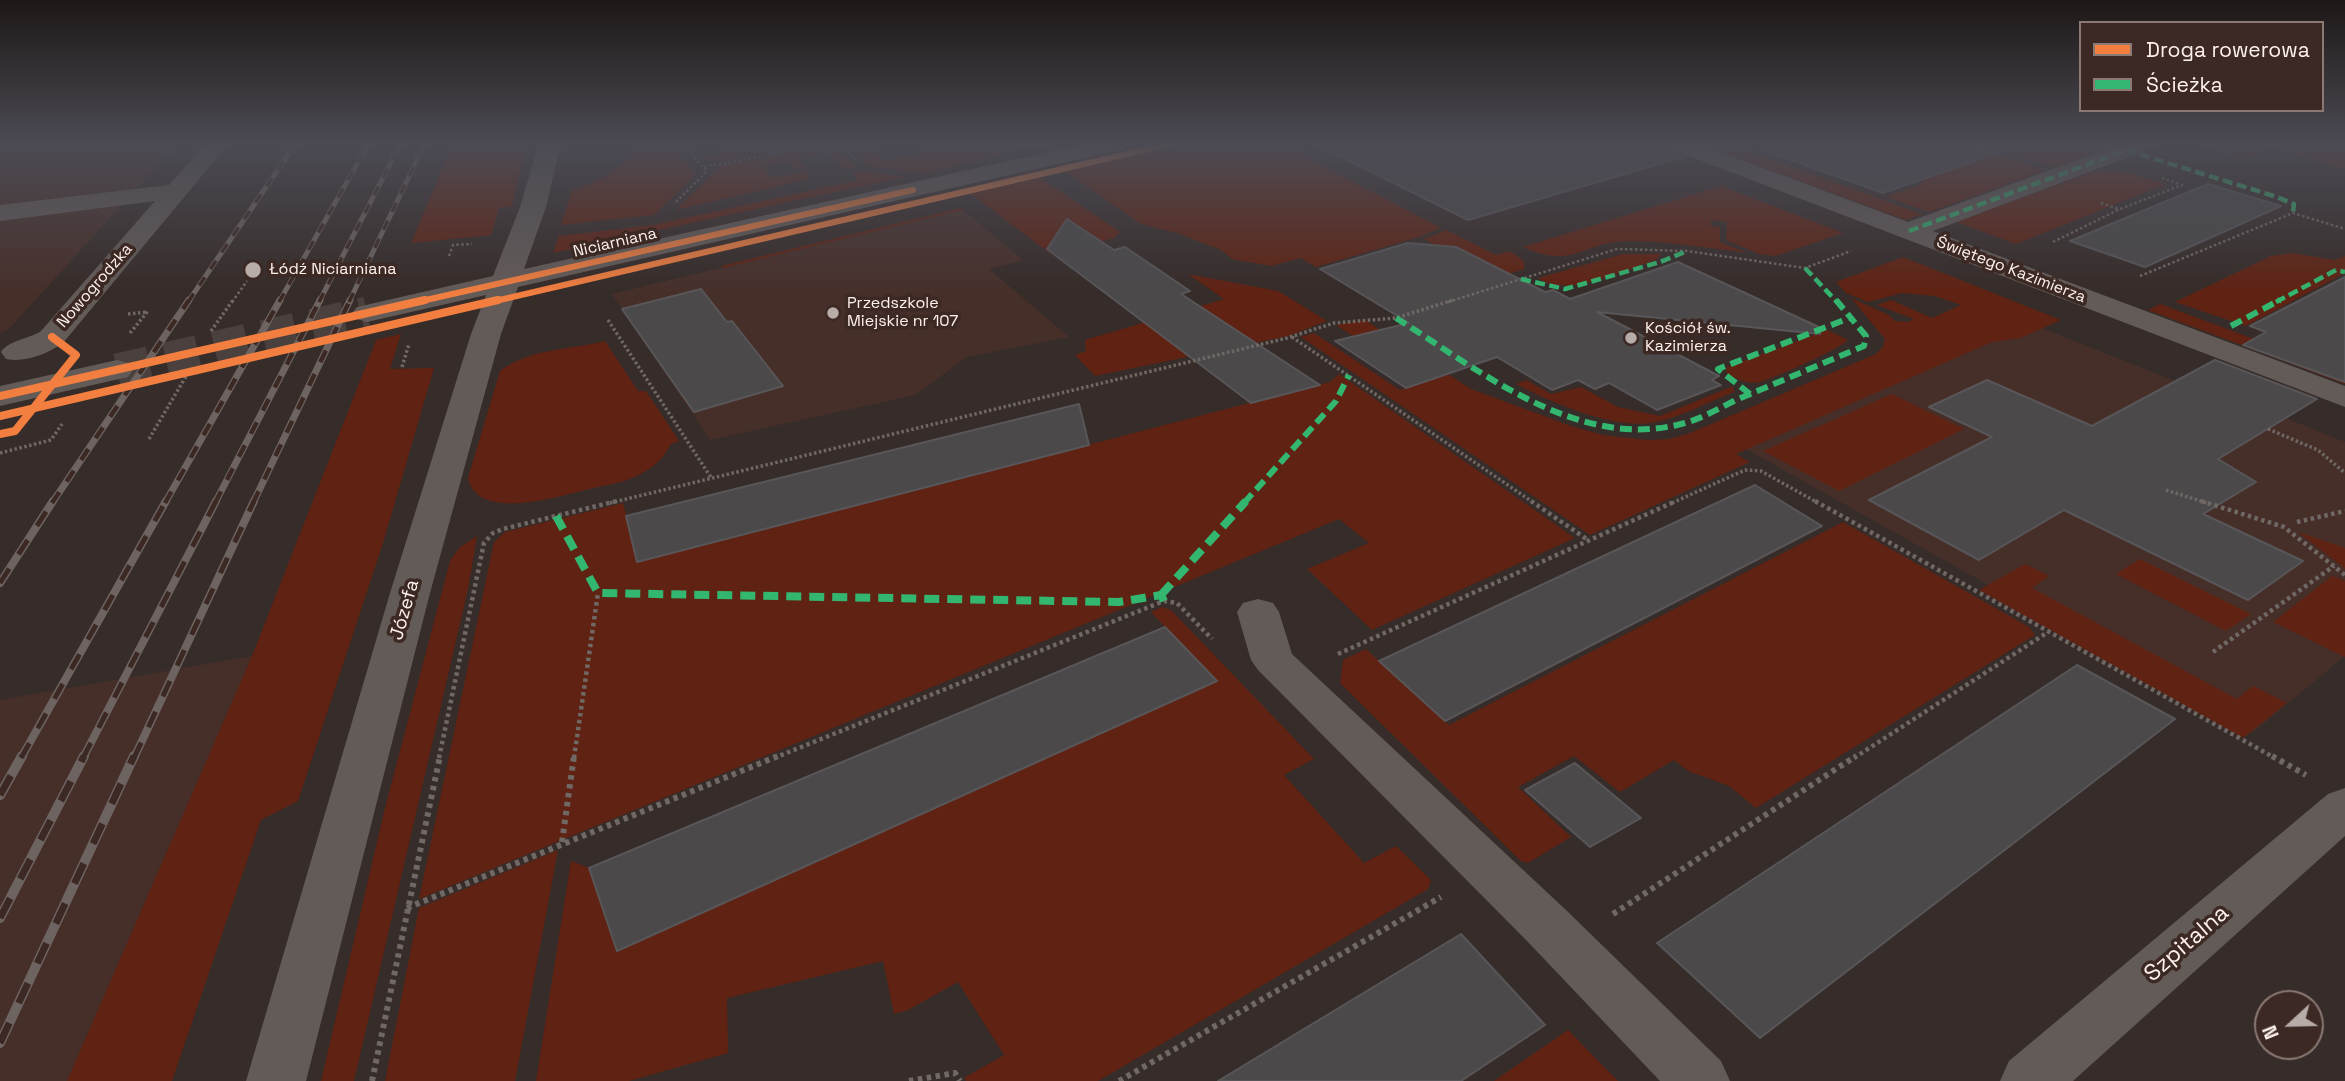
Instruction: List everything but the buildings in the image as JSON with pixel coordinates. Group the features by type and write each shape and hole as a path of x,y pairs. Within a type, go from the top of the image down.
{"street":[{"path":"0,213 157,193"},
{"name":"Nowogrodzka","path":"17,352 40,345 51,337 175,193"},
{"name":"Józefa","path":"275,1081 469,390 537,193"},
{"name":"Niciarniana","path":"368,313 895,193"},
{"name":"Świętego Kazimierza","path":"1810,193 2345,397"},
{"path":"1909,231 2010,193"},
{"path":"0,396 117,370"},
{"path":"1258,612 1273,660 1547,926 1700,1081"},
{"name":"Szpitalna","path":"2031,1081 2327,792"}],"path":[{"path":"669,209 685,193"},
{"path":"2042,247 2120,209 2160,193"},
{"path":"2132,280 2293,214 2345,229"},
{"path":"372,1081 484,543 487,538 503,529 1292,337 1334,323 1396,318 1617,249 1687,251 1805,268 1862,247"},
{"path":"211,331 247,281"},
{"path":"608,320 712,479"},
{"path":"1292,337 1589,540"},
{"path":"149,439 188,373"},
{"path":"0,453 51,440 66,419"},
{"path":"2268,429 2318,450 2345,473"},
{"path":"1307,693 1333,677 1338,654 1745,470 1761,471 2327,792"},
{"path":"2166,490 2284,527 2345,575"},
{"path":"2297,522 2345,511"},
{"path":"2213,652 2334,566"},
{"path":"562,843 598,593"},
{"path":"406,908 1164,601 1177,603 1222,650"},
{"path":"1609,916 2048,632"},
{"path":"1119,1081 1454,890"},
{"path":"909,1081 955,1073 960,1081"}],"shaded area":[{"path":"0,193 132,193 9,329 0,333"},
{"path":"432,193 515,193 512,206 499,208 491,235 411,243"},
{"path":"571,193 676,193 654,215 561,225"},
{"path":"693,193 746,193 676,210"},
{"path":"797,193 828,193 553,253 559,236 653,225"},
{"path":"971,193 1063,193 1120,232 1114,238 1051,254"},
{"path":"1097,193 1375,193 1441,228 1316,267 1301,258 1271,266 1232,259 1221,250 1177,233 1141,224"},
{"path":"1697,193 1740,193 1843,233 1775,256 1759,254 1726,240 1727,222 1711,220 1711,226 1720,227 1720,242 1748,253 1643,241 1612,242 1577,253 1554,256 1523,247"},
{"path":"1834,193 1866,193 1922,214 1906,220"},
{"path":"1896,193 1981,193 1929,212 1886,197"},
{"path":"2034,193 2142,193 2016,244 1957,222"},
{"path":"961,208 963,210 723,268 721,266"},
{"name":"Przedszkole Miejskie nr 107","path":"963,210 1023,260 989,269 1069,337 967,357 915,395 710,440 612,294"},
{"path":"1446,230 1496,255 1510,251 1524,261 1524,269 1474,285 1468,263 1424,239"},
{"path":"2292,253 2335,260 2345,256 2345,273 2246,326 2175,302 2271,256"},
{"path":"1623,254 1661,254 1656,260 1596,281 1565,285 1550,284 1538,278"},
{"path":"1903,257 2061,320 2020,338 1992,342 1736,454 1750,462 1590,535 1301,337 1314,333 1400,390 1424,382 1336,325 1365,320 1471,389 1603,435 1648,440 1669,439 1690,433 1876,354 1883,347 1885,339 1851,298 1889,315 1895,321 1908,322 1914,319 1877,305 1891,300 1932,318 1961,305 1935,296 1902,293 1868,302 1846,293 1836,282"},
{"path":"1188,274 1278,291 1327,321 1288,336 1095,376 1075,355 1086,351 1085,340 1224,299"},
{"path":"2160,304 2345,373 2345,384 2148,310"},
{"path":"2029,323 2175,381 2182,376 2345,442 2345,656 2252,733 1746,449"},
{"path":"1827,330 1848,340 1804,364 1757,383 1740,380 1726,372 1727,367"},
{"path":"401,334 390,369 434,368 383,543 298,801 261,820 172,1081 67,1081 252,656 376,340"},
{"path":"605,341 638,391 646,391 679,441 671,444 650,468 616,483 519,503 486,499 474,491 468,478 500,371 512,363 537,354"},
{"path":"1339,374 1575,538 1372,630 1307,569 1369,543 1339,519 419,899 494,542 505,532 623,503 638,562 1330,382"},
{"path":"1526,380 1551,394 1581,387 1618,407 1660,416 1733,386 1734,392 1657,422 1622,423 1585,414 1516,384"},
{"path":"1892,394 1964,429 1839,491 1763,451"},
{"path":"1843,522 2029,627 2035,635 1756,808 1729,786 1688,771 1674,760 1620,792 1574,756 1518,787 1571,837 1528,863 1521,861 1340,683 1343,660 1366,649 1449,725"},
{"path":"2298,532 2345,548 2345,569 2343,567"},
{"path":"477,536 468,589 354,1081 321,1081 385,808 450,561 459,548"},
{"path":"2140,559 2251,614 2226,631 2116,574"},
{"path":"2025,564 2049,576 2032,588 2237,699 2253,686 2287,703 2243,738 1979,590"},
{"path":"2332,576 2345,581 2345,657 2273,622"},
{"path":"1162,607 1171,610 1314,759 1284,775 1364,863 1396,846 1431,880 1428,889 1098,1081 966,1081 964,1078 1004,1055 958,982 908,1010 894,1014 883,961 727,998 728,1053 629,1081 536,1081 571,861 589,868 617,950 1216,681 1151,612"},
{"path":"252,656 67,1081 0,1081 0,700"},
{"path":"558,850 515,1081 385,1081 419,908"},
{"path":"1568,1030 1618,1081 1494,1081"}],"tunnel":[{"path":"117,370 367,313"}],"railway":[{"path":"188,302 262,193"},
{"path":"279,302 340,193"},
{"path":"319,302 375,193"},
{"path":"349,302 401,193"},
{"path":"52,503 189,300"},
{"path":"165,503 280,300"},
{"path":"215,503 320,300"},
{"path":"253,503 350,300"},
{"path":"0,583 53,501"},
{"path":"21,758 166,501"},
{"path":"83,758 216,501"},
{"path":"134,758 254,501"},
{"path":"0,795 22,756"},
{"path":"0,918 84,756"},
{"path":"0,1043 134,756"}],"marked path":[{"path":"1909,231 2010,193"},
{"path":"2266,193 2294,204 2293,213"},
{"path":"1521,279 1565,289 1660,262 1687,251"},
{"path":"1396,318 1530,400 1604,426 1641,430 1679,425 1864,346 1866,336 1852,317 1805,268"},
{"path":"2231,326 2336,270 2345,272"},
{"path":"1750,394 1718,369 1852,317"},
{"path":"1161,595 1336,401 1349,375"},
{"path":"556,516 598,593 1119,602 1161,595 1164,601"}],"cycle path":[{"path":"0,396 898,193"},
{"path":"0,416 957,193"},
{"path":"0,434 15,431 76,355 52,337"}],"place":[{"name":"Łódź Niciarniana","path":"253,270"},
{"name":"Przedszkole Miejskie nr 107","path":"833,313"},
{"name":"Kościół św. Kazimierza","path":"1631,338"}]}
